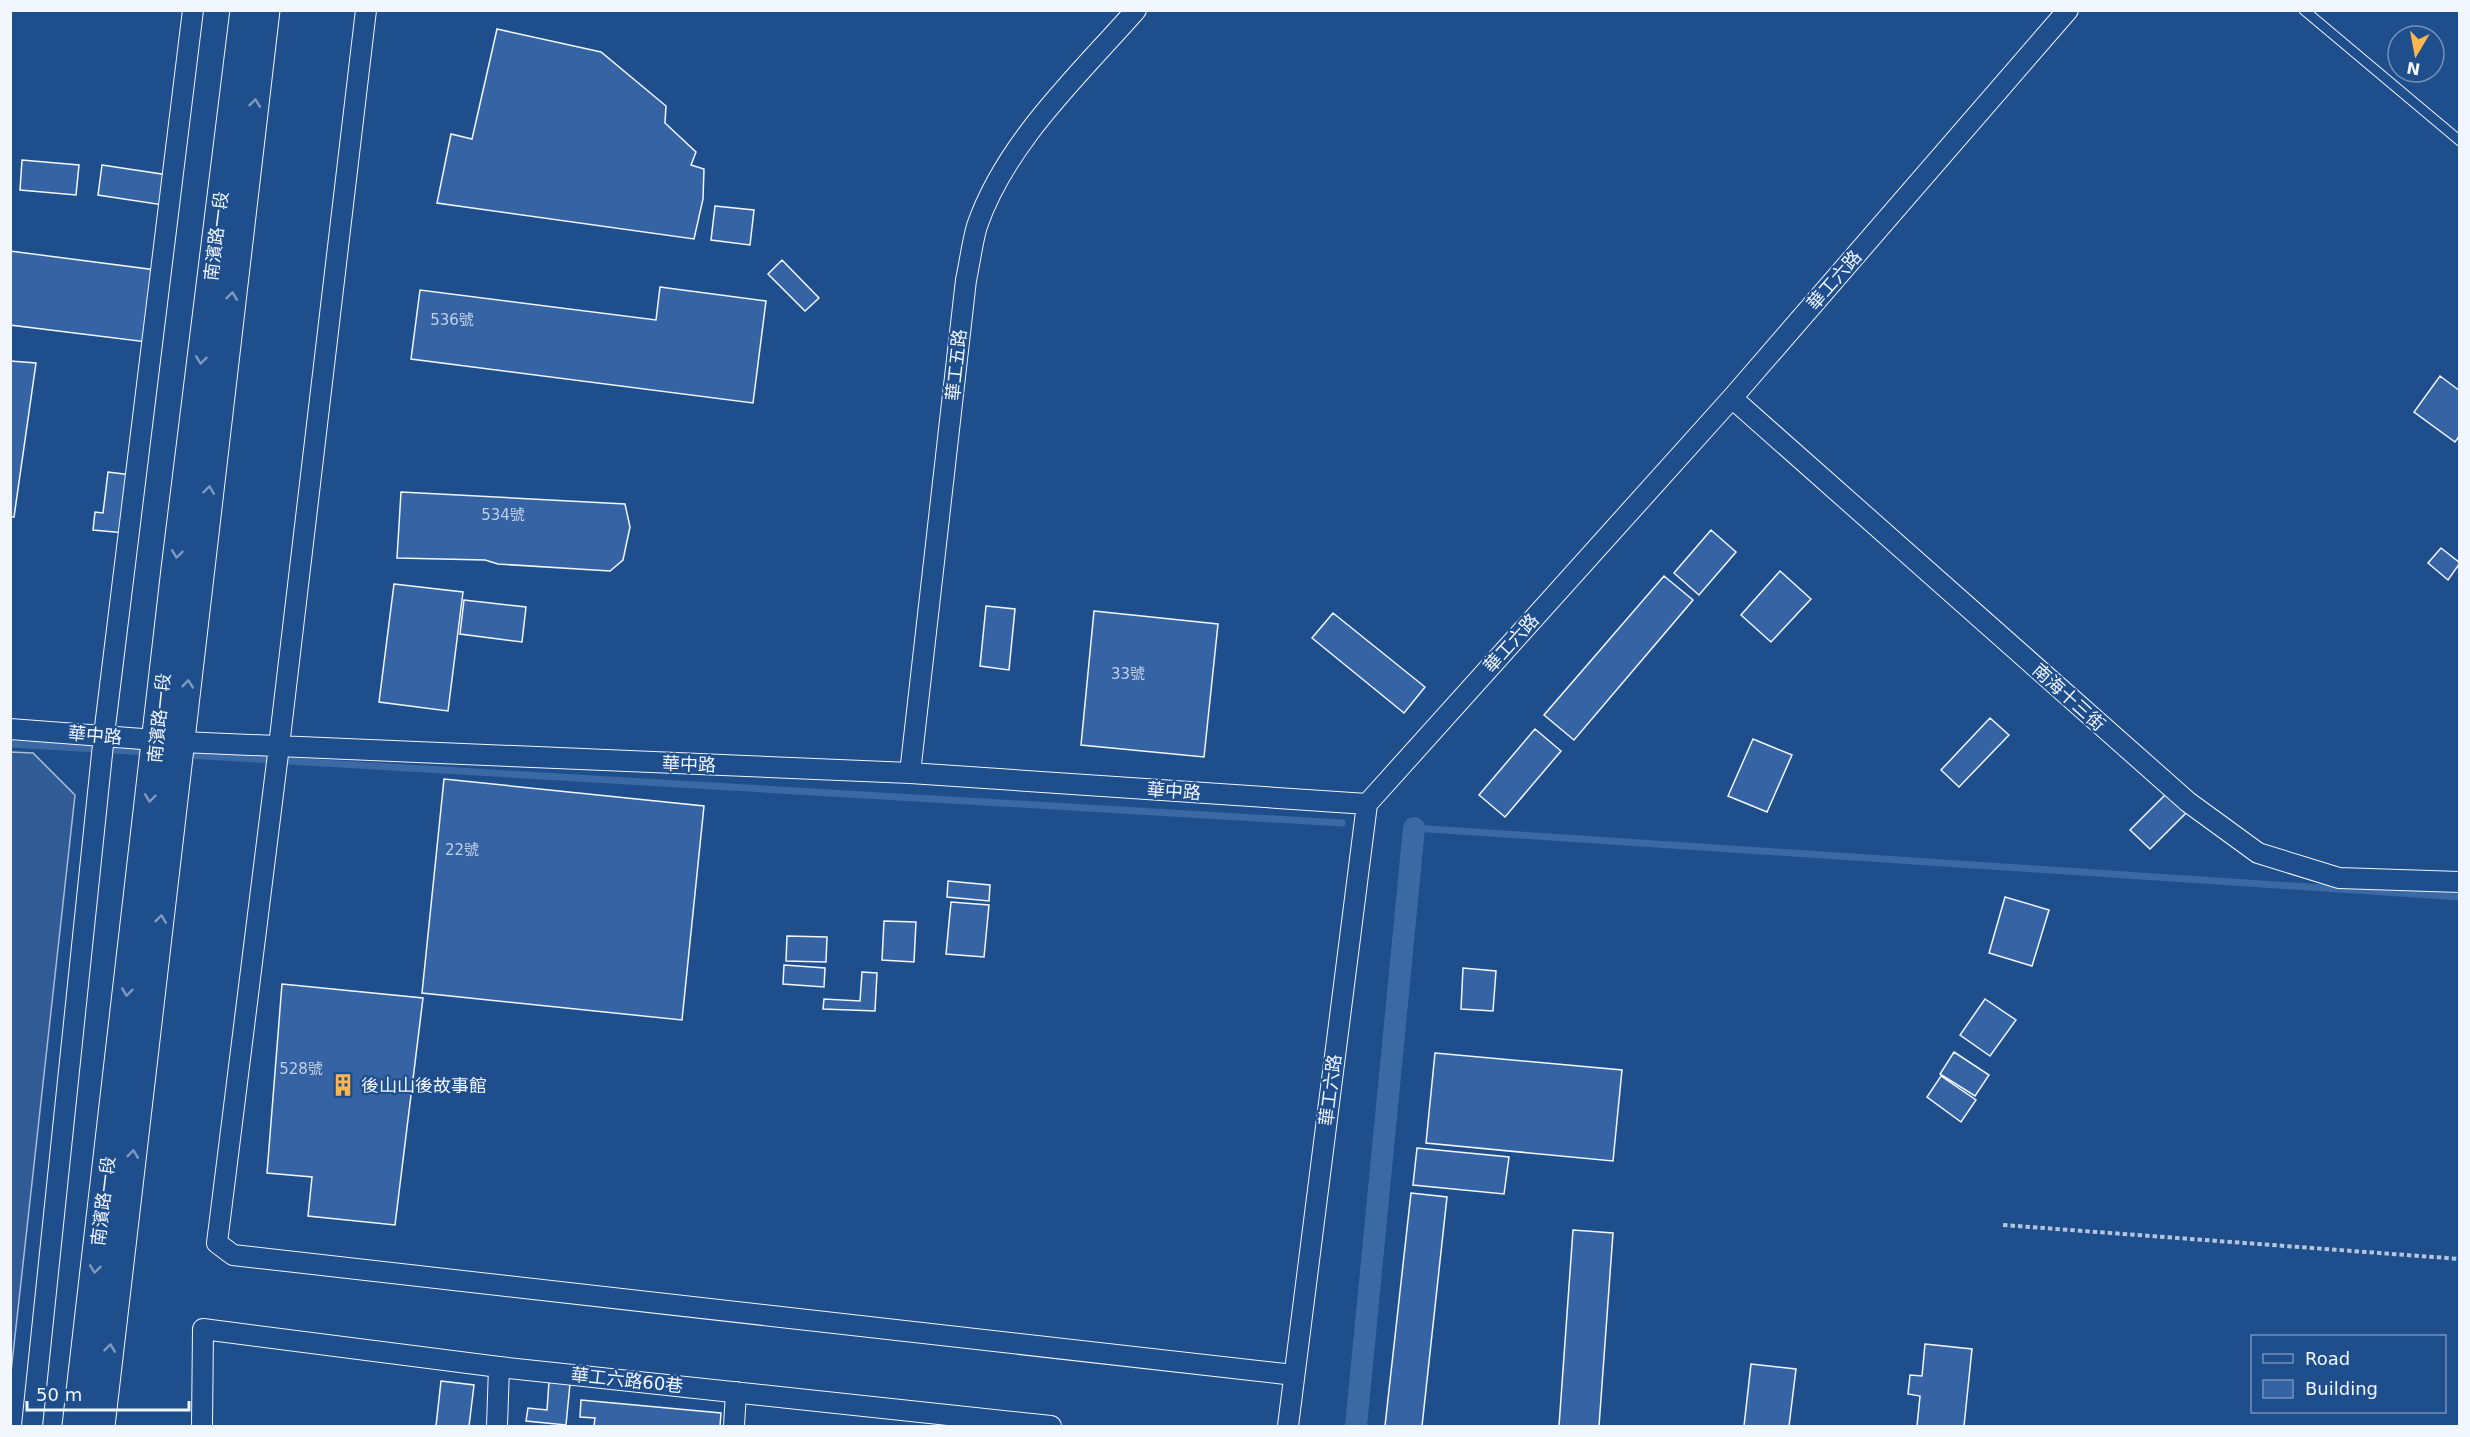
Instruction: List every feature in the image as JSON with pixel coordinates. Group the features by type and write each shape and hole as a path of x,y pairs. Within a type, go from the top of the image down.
{"main road":[{"name":"南濱路一段","path":"100,1426 169,741 175,570 244,10"},
{"name":"南濱路一段","path":"76,1426 169,741 201,553 266,10"}],"street":[{"path":"32,1426 104,735 193,10"},
{"path":"366,10 218,1243 233,1255 1294,1375"},
{"name":"華工五路","path":"910,773 966,280 977,227 1002,173 1043,116 1136,10"},
{"name":"華工六路","path":"1288,1426 1367,804 1732,398 2068,10"},
{"name":"南海十三街","path":"1732,398 2188,802 2258,853 2339,878 2460,882"},
{"name":"華中路","path":"10,729 169,741 910,773 1367,804"},
{"name":"華工六路60巷","path":"202,1426 203,1329 499,1367 1000,1423 1051,1426"},
{"path":"497,1426 499,1367"},
{"path":"734,1426 736,1392"}],"lane":[{"path":"2304,10 2460,141"}],"path":[{"path":"2003,1225 2460,1258"}],"shaded area":[{"path":"11,752 33,753 75,795 11,1372"}],"building":[{"path":"497,29 601,52 666,106 665,123 696,152 691,165 704,169 703,199 694,239 437,203 451,134 472,139"},
{"path":"22,160 79,165 76,195 20,190"},
{"path":"102,165 168,175 163,205 98,195"},
{"path":"715,206 754,210 750,245 711,240"},
{"path":"10,251 156,270 147,342 10,325"},
{"path":"782,260 819,298 805,311 768,274"},
{"path":"660,287 766,301 753,403 411,359 420,290 656,320"},
{"path":"10,361 36,363 14,517 10,517"},
{"path":"2440,376 2460,391 2460,435 2455,442 2414,412"},
{"path":"108,472 131,475 125,533 93,530 95,512 103,513"},
{"path":"401,492 625,504 630,527 623,560 610,571 498,564 485,560 397,558"},
{"path":"1711,530 1736,552 1699,595 1674,573"},
{"path":"2441,548 2460,563 2448,580 2428,563"},
{"path":"1780,571 1811,599 1771,642 1741,615"},
{"path":"1664,576 1693,600 1574,740 1544,715"},
{"path":"394,584 463,592 448,711 379,702"},
{"path":"464,600 526,607 522,642 460,634"},
{"path":"986,606 1015,609 1009,670 980,666"},
{"path":"1094,611 1218,624 1204,757 1081,745"},
{"path":"1333,613 1425,687 1404,713 1312,638"},
{"path":"1990,718 2009,735 1959,787 1941,770"},
{"path":"1535,729 1561,751 1505,817 1479,795"},
{"path":"1753,739 1792,755 1767,812 1728,796"},
{"path":"444,779 704,806 682,1020 422,993"},
{"path":"2166,794 2186,813 2150,849 2130,830"},
{"path":"948,881 990,885 989,901 947,897"},
{"path":"2005,897 2049,910 2032,966 1989,953"},
{"path":"951,902 989,905 984,957 946,954"},
{"path":"884,921 916,922 914,962 882,960"},
{"path":"787,936 827,937 826,962 786,961"},
{"path":"784,965 825,968 824,987 783,984"},
{"path":"1463,968 1496,971 1493,1011 1461,1009"},
{"path":"862,972 877,973 875,1011 823,1009 824,999 860,1001"},
{"name":"後山山後故事館","path":"282,984 423,998 395,1225 308,1216 312,1177 267,1173"},
{"path":"1985,999 2016,1020 1990,1056 1960,1035"},
{"path":"1954,1052 1989,1075 1975,1096 1940,1074"},
{"path":"1435,1053 1622,1070 1613,1161 1426,1143"},
{"path":"1941,1076 1976,1100 1961,1122 1927,1097"},
{"path":"1417,1148 1509,1157 1504,1194 1413,1185"},
{"path":"1411,1193 1447,1197 1422,1426 1385,1426"},
{"path":"1573,1230 1613,1233 1599,1426 1559,1426"},
{"path":"1925,1344 1972,1349 1964,1426 1917,1426 1920,1396 1908,1394 1910,1375 1922,1376"},
{"path":"1751,1364 1796,1369 1789,1426 1744,1426"},
{"path":"441,1381 474,1385 469,1426 436,1426"},
{"path":"549,1382 570,1384 566,1425 526,1421 528,1408 547,1410"},
{"path":"581,1400 721,1413 720,1426 594,1426 595,1418 580,1417"}],"waterway":[{"path":"10,744 148,752"},
{"path":"186,755 1342,823"},
{"path":"1414,828 2460,897"},
{"path":"1356,1426 1414,828"}],"place":[{"name":"後山山後故事館","path":"343,1085"}]}
